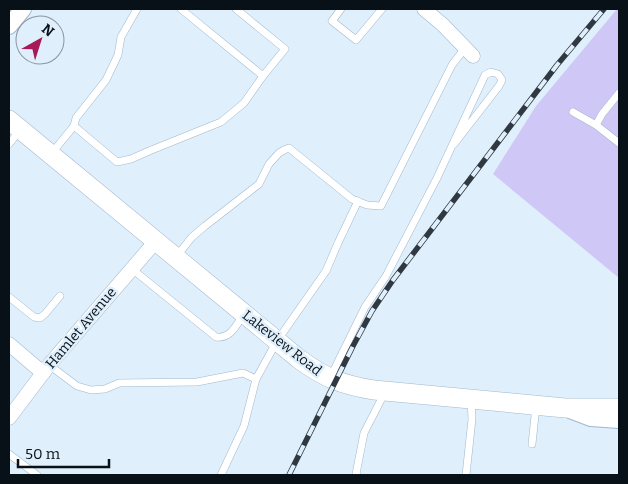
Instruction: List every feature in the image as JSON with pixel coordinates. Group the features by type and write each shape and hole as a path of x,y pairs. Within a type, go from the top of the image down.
{"main road":[{"name":"Lakeview Road","path":"13,131 50,154 313,370 329,379 354,386 386,391 566,408"},
{"path":"566,408 619,408"}],"street":[{"path":"9,26 23,9"},
{"path":"424,9 444,25 469,52"},
{"name":"Hamlet Avenue","path":"9,418 46,369 156,242"},
{"path":"9,344 46,369"},
{"name":"Lakeview Road","path":"566,408 591,418 619,420"}],"lane":[{"path":"50,154 74,126 76,118 106,80 118,55 121,37 137,9"},
{"path":"181,9 263,76"},
{"path":"74,126 116,162 131,159 221,122 244,103 285,49 236,9"},
{"path":"341,9 332,21 356,40 382,9"},
{"path":"175,257 204,226 259,184 269,164 279,153 289,148 352,199 367,205 381,206 452,65 469,52"},
{"path":"329,379 365,308 386,276 454,144 486,75 491,72 498,74 502,80 499,86 454,144"},
{"path":"596,125 602,114 619,93"},
{"path":"573,112 596,125 619,143"},
{"path":"221,475 244,426 256,379 276,340 326,271 358,201"},
{"path":"132,268 216,337 228,336 244,314"},
{"path":"9,297 34,317 40,318 60,296"},
{"path":"46,369 77,386 91,390 106,389 119,382 197,382 243,373 256,379"},
{"path":"357,475 364,433 386,391"},
{"path":"466,475 472,419 470,399"},
{"path":"532,444 536,405"},
{"path":"9,454 37,475"}],"shaded area":[{"path":"617,9 619,9 619,278 493,174 536,106"}],"railway":[{"path":"289,475 372,311 393,280 557,65 604,9"}]}
